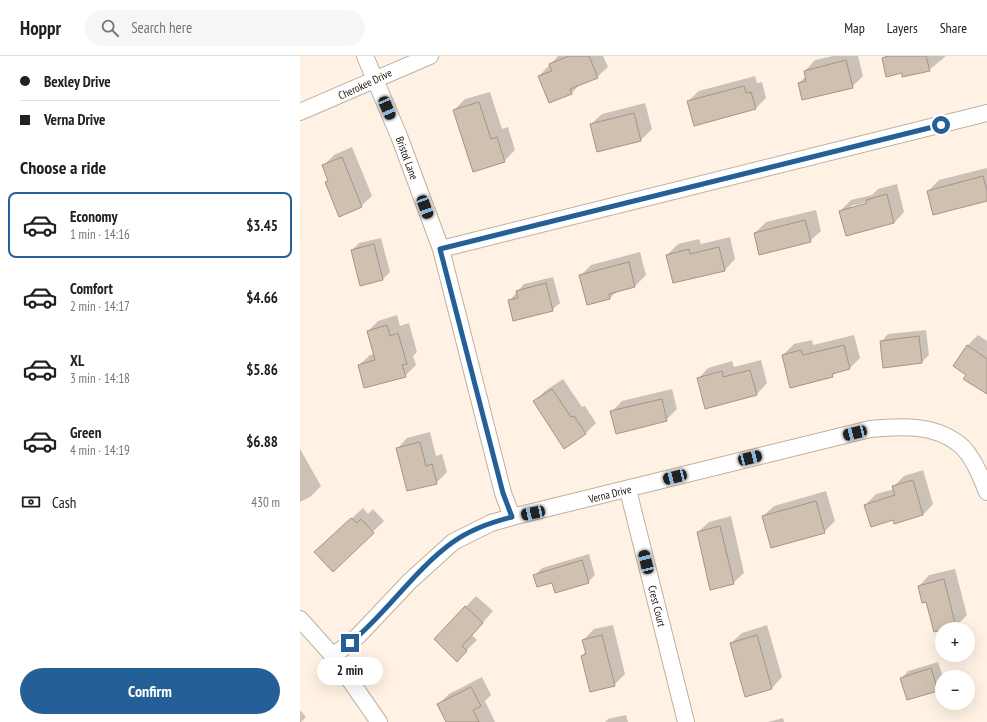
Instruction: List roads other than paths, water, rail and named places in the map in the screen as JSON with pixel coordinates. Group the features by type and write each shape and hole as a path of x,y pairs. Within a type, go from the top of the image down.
{"street":[{"name":"Bristol Lane","path":"365,56 399,136 440,249 503,493 512,517"},
{"name":"Cherokee Drive","path":"300,112 430,56"},
{"path":"440,249 987,113"},
{"name":"Verna Drive","path":"333,656 358,636 410,581 453,542 491,523 512,517 628,490 870,429 895,426 932,430 960,444 979,472 987,492"},
{"name":"Crest Court","path":"628,490 686,722"},
{"path":"300,619 333,656 379,722"}]}
